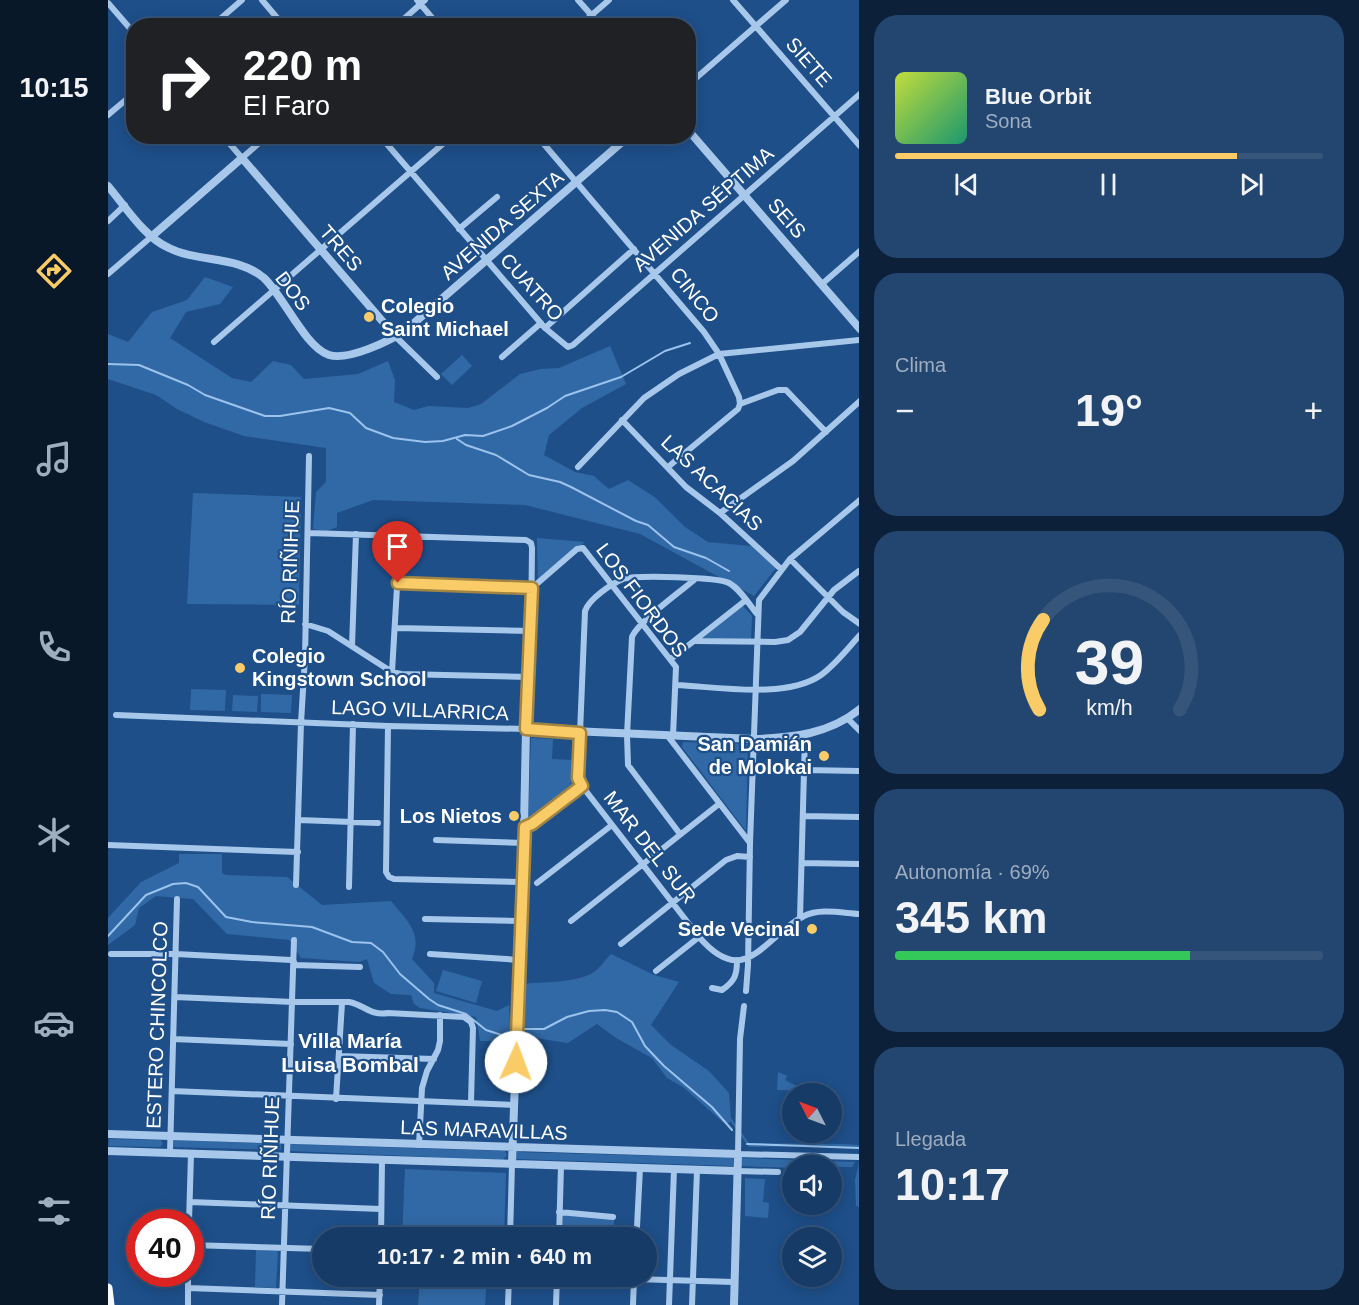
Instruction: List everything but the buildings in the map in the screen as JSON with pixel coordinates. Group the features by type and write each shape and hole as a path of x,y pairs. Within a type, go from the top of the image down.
{"highway":[{"path":"108,1288 110,1305"}],"street":[{"path":"221,18 242,0"},
{"path":"262,0 277,18"},
{"path":"578,0 595,18"},
{"path":"588,18 609,0"},
{"name":"SIETE","path":"733,0 859,145"},
{"path":"696,78 785,0"},
{"path":"404,18 421,1 433,18"},
{"path":"108,3 126,24"},
{"name":"AVENIDA SÉPTIMA","path":"568,347 859,95"},
{"path":"108,115 126,100"},
{"name":"SEIS","path":"696,139 859,328"},
{"name":"TRES","path":"230,144 396,337 437,377"},
{"path":"108,274 258,144"},
{"name":"CUATRO","path":"387,144 543,326 568,347"},
{"path":"214,342 443,144"},
{"name":"CINCO","path":"544,144 704,332 719,354 740,404"},
{"name":"AVENIDA SEXTA","path":"396,337 487,261 620,144"},
{"name":"DOS","path":"108,186 151,237 164,246 177,252 246,267 259,274 274,290 316,347 328,354 345,356 396,337"},
{"path":"459,229 497,197"},
{"path":"108,221 124,206"},
{"path":"502,357 543,326 634,249"},
{"path":"822,284 859,252"},
{"path":"578,467 644,398 661,385 719,354 859,340"},
{"path":"668,467 738,409 740,404 778,390 786,390 826,432"},
{"path":"720,513 793,461 859,402"},
{"name":"LAS ACACIAS","path":"622,420 686,487 720,513 781,569"},
{"name":"RÍO RIÑIHUE","path":"296,885 309,533 309,456"},
{"path":"746,992 759,600 790,559 859,501"},
{"path":"309,533 526,540 531,543 531,631 510,1227"},
{"path":"352,646 356,534"},
{"path":"392,672 400,536"},
{"name":"LOS FIORDOS","path":"532,588 581,548 585,550 676,667 677,685 670,736"},
{"path":"790,559 843,612 859,623"},
{"path":"695,641 779,642 793,638 834,590 859,572"},
{"name":"MAR DEL SUR","path":"738,960 716,955 699,937 578,778 585,611 590,602 613,585 628,578 694,579 727,582 735,587 758,614"},
{"path":"680,834 627,761 632,637 644,623 694,579"},
{"path":"398,583 532,588"},
{"path":"671,659 746,600"},
{"path":"305,624 322,627 392,672 529,677"},
{"path":"396,628 531,631"},
{"path":"677,685 756,689 788,688 814,680 833,665 859,636"},
{"name":"LAGO VILLARRICA","path":"116,715 526,729 754,740 805,735 824,730 859,710"},
{"path":"847,718 859,730"},
{"path":"349,887 353,724"},
{"path":"388,726 386,872 389,877 394,879 522,882"},
{"path":"800,918 805,735"},
{"path":"670,736 750,843"},
{"path":"805,770 859,771"},
{"path":"525,827 582,786"},
{"path":"571,921 719,804"},
{"path":"803,816 859,817"},
{"path":"299,820 378,824"},
{"path":"537,883 612,825"},
{"path":"436,840 524,843"},
{"path":"108,854 108,845 298,852"},
{"path":"621,944 726,860 734,857 750,857"},
{"path":"802,862 859,864"},
{"name":"ESTERO CHINCOLCO","path":"170,1153 177,899"},
{"path":"712,988 722,990 733,982 736,977 738,960 759,952 800,918 818,912 859,914"},
{"path":"424,919 521,921"},
{"path":"656,972 699,937"},
{"name":"RÍO RIÑIHUE","path":"282,1305 285,1157 294,940"},
{"path":"111,954 176,954 360,967"},
{"path":"430,954 520,960"},
{"path":"175,997 357,1004 378,1014 464,1017 471,1022 472,1028 471,1102"},
{"path":"336,1099 342,1003"},
{"path":"734,1305 740,1039 744,1006"},
{"path":"419,1145 424,1079 440,1041 440,1015"},
{"path":"173,1039 291,1044"},
{"path":"339,1056 434,1059"},
{"path":"172,1091 514,1105"},
{"name":"LAS MARAVILLAS","path":"108,1134 859,1157"},
{"name":"LAS MARAVILLAS","path":"108,1151 778,1172"},
{"path":"190,1209 191,1154"},
{"path":"381,1227 382,1160"},
{"path":"559,1227 561,1166"},
{"path":"637,1227 640,1168"},
{"path":"669,1305 674,1169"},
{"path":"692,1305 697,1170"},
{"path":"190,1202 381,1209"},
{"path":"559,1212 613,1217"},
{"path":"204,1245 312,1249"},
{"path":"633,1305 634,1279 734,1282"},
{"path":"379,1305 380,1287"},
{"path":"508,1305 509,1287"},
{"path":"556,1305 557,1287"},
{"path":"188,1305 188,1288 380,1295"}],"shaded area":[{"path":"205,277 233,287 220,304 186,312 170,338 232,378 251,382 273,361 291,365 304,379 358,374 388,361 395,380 394,402 414,410 428,406 468,408 481,404 520,374 540,369 559,368 610,346 626,384 582,408 549,435 544,455 575,472 594,476 609,489 628,480 656,498 685,527 708,542 751,546 776,568 754,596 640,534 525,505 373,500 337,513 337,527 327,531 313,529 316,492 326,482 326,448 244,436 204,422 177,409 156,395 108,379 108,334 128,342 152,312 187,300"},
{"path":"462,355 472,366 452,385 441,374"},
{"path":"193,493 301,497 299,605 187,604"},
{"path":"537,538 585,542 538,581"},
{"path":"742,605 752,616 751,639 703,638"},
{"path":"191,689 226,690 225,711 190,710"},
{"path":"261,694 292,695 291,713 261,712"},
{"path":"233,695 258,696 257,712 232,711"},
{"path":"531,738 553,739 552,759 573,760 572,789 528,822"},
{"path":"683,742 748,744 746,831 682,747"},
{"path":"179,854 222,854 222,873 226,875 287,877 322,905 391,901 412,928 416,942 412,959 434,983 434,993 497,1011 509,1005 510,1025 521,1026 522,984 587,976 611,954 654,975 679,982 651,1025 671,1045 709,1071 729,1093 731,1118 749,1143 844,1144 859,1145 859,1149 812,1146 749,1147 731,1122 725,1124 683,1087 667,1078 652,1058 616,1038 597,1024 568,1043 522,1036 521,1031 510,1030 510,1059 496,1060 498,1041 480,1041 476,1017 420,1008 414,1004 411,995 391,994 374,983 367,959 359,962 301,958 289,940 227,934 193,899 156,896 139,908 135,925 108,945 108,918 141,882 179,863"},
{"path":"443,970 482,981 476,1003 436,991"},
{"path":"778,1072 787,1076 785,1080 791,1083 782,1083 782,1090 777,1090"},
{"path":"109,1139 161,1140 163,1144 160,1147 108,1146"},
{"path":"174,1140 281,1144 281,1150 174,1147"},
{"path":"290,1144 505,1151 507,1155 503,1160 290,1151"},
{"path":"517,1152 733,1158 733,1166 516,1159"},
{"path":"741,1158 782,1159 782,1168 741,1166"},
{"path":"842,1162 855,1162 852,1167 842,1167"},
{"path":"859,1163 859,1207 856,1206 855,1180"},
{"path":"405,1169 506,1173 504,1227 402,1227"},
{"path":"745,1178 765,1179 763,1202 769,1203 768,1218 745,1216"},
{"path":"560,1214 614,1218 614,1227 560,1227"},
{"path":"256,1250 278,1251 276,1288 255,1287"},
{"path":"419,1287 486,1287 485,1305 418,1305"}],"waterway":[{"path":"108,364 139,365 188,385 205,395 265,416 280,416 329,408 350,413 366,428 393,438 425,442 443,441 465,435 483,436 512,426 565,396 621,377 665,351 690,343"},
{"path":"457,439 466,445 496,455 529,475 571,487 648,525 674,547 706,558 729,571"},
{"path":"108,936 146,895 173,884 186,883 198,887 226,917 252,922 312,927 352,942 371,943 383,952 400,974 429,999 438,1005 466,1014 486,1030 508,1037"},
{"path":"523,1029 544,1029 567,1017 589,1011 617,1012 632,1022 645,1046 664,1066 712,1107 732,1130"},
{"path":"747,1144 859,1148"}],"place":[{"name":"Colegio Saint Michael","path":"369,317"},
{"name":"Colegio Kingstown School","path":"240,668"},
{"name":"San Damián de Molokai","path":"824,756"},
{"name":"Los Nietos","path":"514,816"},
{"name":"Sede Vecinal","path":"812,929"}],"district":[{"name":"Villa María Luisa Bombal","path":"350,1053"}],"route":[{"path":"398,583 532,588 526,729 580,733 578,778 582,786 530,826 525,827 516,1062"}]}
